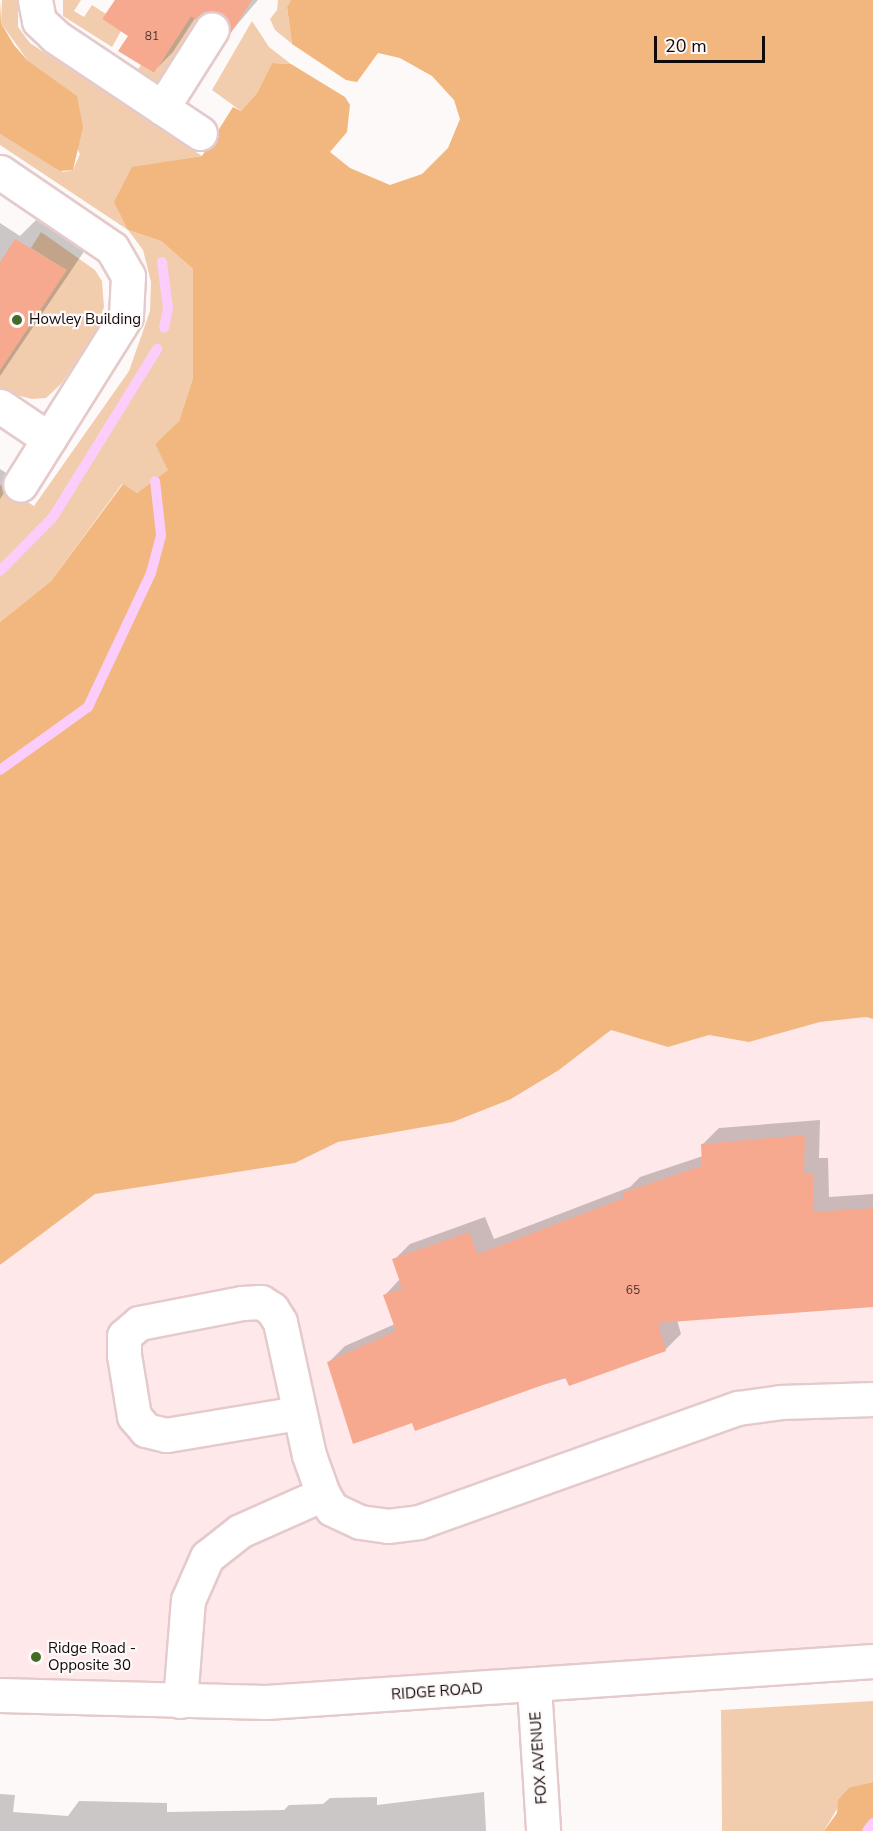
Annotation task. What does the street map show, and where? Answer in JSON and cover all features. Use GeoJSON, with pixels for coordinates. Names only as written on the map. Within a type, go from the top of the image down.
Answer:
{"type":"FeatureCollection","features":[{"type":"Feature","properties":{"kind":"street"},"geometry":{"type":"LineString","coordinates":[[35,0],[39,21],[56,37],[200,133]]}},
{"type":"Feature","properties":{"kind":"street"},"geometry":{"type":"LineString","coordinates":[[162,108],[212,29]]}},
{"type":"Feature","properties":{"kind":"street"},"geometry":{"type":"LineString","coordinates":[[0,172],[112,248],[128,276],[126,316],[20,485]]}},
{"type":"Feature","properties":{"kind":"street"},"geometry":{"type":"LineString","coordinates":[[0,406],[49,439]]}},
{"type":"Feature","properties":{"kind":"street"},"geometry":{"type":"LineString","coordinates":[[298,1413],[166,1435],[146,1430],[134,1416],[124,1336],[139,1323],[261,1302],[280,1322],[298,1413],[323,1494],[332,1509],[360,1522],[388,1526],[418,1522],[738,1408],[781,1402],[873,1399]]}},
{"type":"Feature","properties":{"kind":"street"},"geometry":{"type":"LineString","coordinates":[[180,1701],[188,1600],[207,1557],[240,1531],[323,1494]]}},
{"type":"Feature","properties":{"kind":"street","name":"RIDGE ROAD"},"geometry":{"type":"LineString","coordinates":[[0,1695],[266,1702],[534,1686],[873,1661]]}},
{"type":"Feature","properties":{"kind":"street","name":"FOX AVENUE"},"geometry":{"type":"LineString","coordinates":[[534,1686],[543,1831]]}},
{"type":"Feature","properties":{"kind":"shaded area"},"geometry":{"type":"Polygon","coordinates":[[[0,0],[1,23],[14,45],[28,61],[77,96],[83,127],[73,170],[60,171],[0,134],[0,0]]]}},
{"type":"Feature","properties":{"kind":"shaded area"},"geometry":{"type":"Polygon","coordinates":[[[2,0],[18,0],[18,27],[30,43],[202,156],[172,161],[128,230],[0,145],[0,134],[63,172],[73,170],[80,154],[28,61],[1,23],[2,0]]]}},
{"type":"Feature","properties":{"kind":"shaded area"},"geometry":{"type":"Polygon","coordinates":[[[63,0],[81,0],[74,11],[84,17],[92,5],[106,14],[102,19],[121,31],[112,47],[63,16],[63,0]]]}},
{"type":"Feature","properties":{"kind":"shaded area"},"geometry":{"type":"Polygon","coordinates":[[[278,0],[291,0],[287,7],[292,44],[275,30],[270,19],[277,10],[278,0]]]}},
{"type":"Feature","properties":{"kind":"shaded area"},"geometry":{"type":"Polygon","coordinates":[[[291,0],[873,0],[873,1019],[866,1017],[820,1022],[749,1042],[709,1035],[668,1047],[611,1030],[559,1070],[511,1099],[453,1122],[338,1142],[295,1163],[95,1194],[0,1265],[0,622],[51,581],[123,484],[137,493],[168,470],[155,444],[179,421],[193,378],[193,269],[161,241],[128,230],[114,202],[132,167],[202,156],[233,107],[241,111],[257,93],[272,63],[291,64],[345,97],[350,105],[347,132],[330,152],[350,168],[390,185],[422,174],[448,148],[460,119],[454,100],[432,76],[400,58],[378,53],[357,82],[346,80],[292,44],[287,7],[291,0]]]}},
{"type":"Feature","properties":{"kind":"shaded area"},"geometry":{"type":"Polygon","coordinates":[[[191,16],[199,21],[162,80],[154,85],[135,74],[141,65],[154,73],[191,16]]]}},
{"type":"Feature","properties":{"kind":"shaded area"},"geometry":{"type":"Polygon","coordinates":[[[252,21],[269,47],[291,64],[272,63],[257,93],[241,111],[212,90],[252,21]]]}},
{"type":"Feature","properties":{"kind":"shaded area"},"geometry":{"type":"Polygon","coordinates":[[[128,230],[161,241],[193,269],[193,378],[179,421],[155,444],[169,470],[137,493],[122,484],[51,581],[0,622],[0,485],[34,506],[129,371],[150,311],[151,282],[143,250],[128,230]]]}},
{"type":"Feature","properties":{"kind":"shaded area"},"geometry":{"type":"Polygon","coordinates":[[[41,232],[95,270],[102,281],[104,307],[95,333],[61,384],[46,398],[32,399],[0,391],[0,370],[66,270],[31,248],[41,232]]]}},
{"type":"Feature","properties":{"kind":"shaded area"},"geometry":{"type":"Polygon","coordinates":[[[866,1017],[873,1019],[873,1661],[721,1672],[0,1695],[0,1266],[16,1252],[95,1193],[295,1163],[338,1142],[453,1122],[511,1099],[559,1070],[611,1030],[668,1047],[709,1035],[749,1042],[820,1022],[866,1017]]]}},
{"type":"Feature","properties":{"kind":"shaded area"},"geometry":{"type":"Polygon","coordinates":[[[873,1701],[873,1782],[850,1787],[824,1831],[722,1831],[721,1710],[873,1701]]]}},
{"type":"Feature","properties":{"kind":"shaded area"},"geometry":{"type":"Polygon","coordinates":[[[873,1782],[873,1831],[824,1831],[837,1813],[838,1800],[850,1787],[873,1782]]]}},
{"type":"Feature","properties":{"kind":"building"},"geometry":{"type":"Polygon","coordinates":[[[115,0],[252,0],[229,36],[229,21],[221,13],[204,12],[196,20],[191,16],[154,73],[118,51],[128,36],[102,19],[115,0]]]}},
{"type":"Feature","properties":{"kind":"building","name":"Howley Building"},"geometry":{"type":"Polygon","coordinates":[[[15,239],[67,270],[0,370],[0,262],[15,239]]]}},
{"type":"Feature","properties":{"kind":"building"},"geometry":{"type":"Polygon","coordinates":[[[805,1135],[804,1173],[813,1174],[814,1212],[873,1208],[873,1307],[658,1323],[666,1351],[569,1386],[565,1377],[415,1431],[412,1423],[353,1444],[327,1362],[396,1331],[383,1295],[402,1288],[392,1259],[469,1232],[478,1254],[624,1198],[622,1193],[702,1166],[701,1144],[805,1135]]]}},
{"type":"Feature","properties":{"kind":"waterway"},"geometry":{"type":"LineString","coordinates":[[162,262],[168,308],[164,328]]}},
{"type":"Feature","properties":{"kind":"waterway"},"geometry":{"type":"LineString","coordinates":[[0,571],[53,517],[157,349]]}},
{"type":"Feature","properties":{"kind":"waterway"},"geometry":{"type":"LineString","coordinates":[[0,770],[88,707],[151,573],[161,535],[155,481]]}},
{"type":"Feature","properties":{"kind":"waterway"},"geometry":{"type":"LineString","coordinates":[[867,1831],[873,1823]]}},
{"type":"Feature","properties":{"kind":"place","name":"Howley Building"},"geometry":{"type":"Point","coordinates":[17,320]}},
{"type":"Feature","properties":{"kind":"place","name":"Ridge Road - Opposite 30"},"geometry":{"type":"Point","coordinates":[36,1657]}}]}
